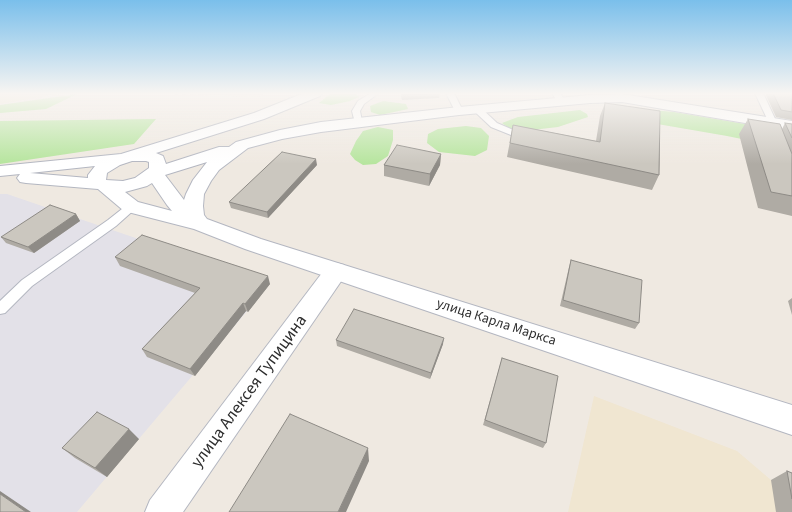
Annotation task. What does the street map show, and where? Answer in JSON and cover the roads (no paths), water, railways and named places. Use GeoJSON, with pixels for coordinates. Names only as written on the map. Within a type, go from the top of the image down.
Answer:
{"type":"FeatureCollection","features":[{"type":"Feature","properties":{"kind":"street"},"geometry":{"type":"LineString","coordinates":[[200,224],[131,207],[97,180],[97,175],[106,165],[128,156],[256,117]]}},
{"type":"Feature","properties":{"kind":"street"},"geometry":{"type":"LineString","coordinates":[[200,224],[194,214],[193,206],[195,194],[202,180],[214,166],[242,145],[286,117]]}},
{"type":"Feature","properties":{"kind":"street"},"geometry":{"type":"LineString","coordinates":[[0,179],[32,178],[118,187],[132,185],[141,182],[154,174],[242,145],[280,135],[358,122],[404,117]]}},
{"type":"Feature","properties":{"kind":"street"},"geometry":{"type":"LineString","coordinates":[[745,117],[792,126]]}},
{"type":"Feature","properties":{"kind":"street"},"geometry":{"type":"LineString","coordinates":[[0,171],[128,156],[148,156],[157,160],[158,169],[154,174]]}},
{"type":"Feature","properties":{"kind":"street"},"geometry":{"type":"LineString","coordinates":[[154,174],[174,201],[187,215],[200,224]]}},
{"type":"Feature","properties":{"kind":"street","name":"улица Карла Маркса"},"geometry":{"type":"LineString","coordinates":[[200,224],[253,244],[792,420]]}},
{"type":"Feature","properties":{"kind":"street","name":"улица Алексея Тупицина"},"geometry":{"type":"LineString","coordinates":[[162,512],[336,271]]}},
{"type":"Feature","properties":{"kind":"lane"},"geometry":{"type":"LineString","coordinates":[[357,117],[358,122]]}},
{"type":"Feature","properties":{"kind":"lane"},"geometry":{"type":"LineString","coordinates":[[485,117],[494,125],[516,134],[538,138]]}},
{"type":"Feature","properties":{"kind":"lane"},"geometry":{"type":"LineString","coordinates":[[770,117],[773,122]]}},
{"type":"Feature","properties":{"kind":"lane"},"geometry":{"type":"LineString","coordinates":[[0,309],[27,283],[112,223],[131,207]]}}]}
